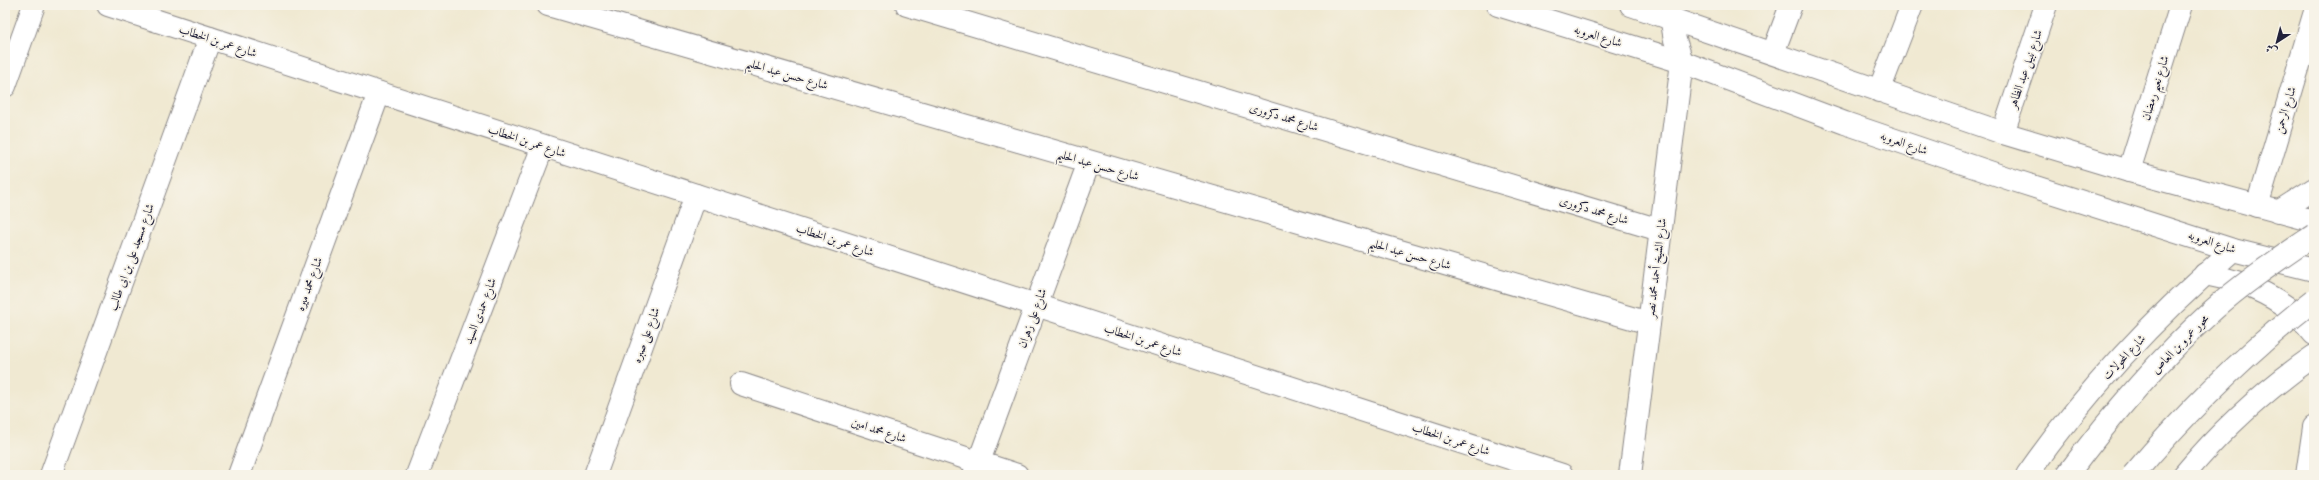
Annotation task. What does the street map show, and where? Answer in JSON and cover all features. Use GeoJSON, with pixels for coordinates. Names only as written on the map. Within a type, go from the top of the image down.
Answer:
{"type":"FeatureCollection","features":[{"type":"Feature","properties":{"kind":"street"},"geometry":{"type":"LineString","coordinates":[[5,86],[34,5]]}},
{"type":"Feature","properties":{"kind":"street","name":"شارع عمر بن الخطاب"},"geometry":{"type":"LineString","coordinates":[[108,5],[1562,475]]}},
{"type":"Feature","properties":{"kind":"street","name":"شارع حسن عبد الحليم"},"geometry":{"type":"LineString","coordinates":[[548,5],[1649,324]]}},
{"type":"Feature","properties":{"kind":"street","name":"شارع محمد دكرورى"},"geometry":{"type":"LineString","coordinates":[[907,5],[1660,230]]}},
{"type":"Feature","properties":{"kind":"street","name":"شارع العروبه"},"geometry":{"type":"LineString","coordinates":[[1498,5],[1682,62],[1845,124],[2010,179],[2233,250],[2314,270]]}},
{"type":"Feature","properties":{"kind":"street"},"geometry":{"type":"LineString","coordinates":[[1631,5],[1670,11],[1773,53],[2003,133],[2129,171],[2314,221]]}},
{"type":"Feature","properties":{"kind":"street"},"geometry":{"type":"LineString","coordinates":[[1773,53],[1791,5]]}},
{"type":"Feature","properties":{"kind":"street"},"geometry":{"type":"LineString","coordinates":[[1879,91],[1912,5]]}},
{"type":"Feature","properties":{"kind":"street","name":"شارع نبيل عبد الظاهر"},"geometry":{"type":"LineString","coordinates":[[2003,133],[2046,5]]}},
{"type":"Feature","properties":{"kind":"street","name":"شارع نعيم رمضان"},"geometry":{"type":"LineString","coordinates":[[2129,171],[2181,5]]}},
{"type":"Feature","properties":{"kind":"street"},"geometry":{"type":"LineString","coordinates":[[1670,11],[1682,62]]}},
{"type":"Feature","properties":{"kind":"street","name":"شارع الرحمن"},"geometry":{"type":"LineString","coordinates":[[2257,206],[2314,15]]}},
{"type":"Feature","properties":{"kind":"street","name":"شارع مسجد على بن ابى طالب"},"geometry":{"type":"LineString","coordinates":[[51,475],[210,38]]}},
{"type":"Feature","properties":{"kind":"street","name":"شارع الشيخ أحمد محمد نصر"},"geometry":{"type":"LineString","coordinates":[[1630,475],[1682,62]]}},
{"type":"Feature","properties":{"kind":"street","name":"شارع محمد ميره"},"geometry":{"type":"LineString","coordinates":[[238,475],[380,93]]}},
{"type":"Feature","properties":{"kind":"street","name":"شارع حمدى السيد"},"geometry":{"type":"LineString","coordinates":[[417,475],[543,146]]}},
{"type":"Feature","properties":{"kind":"street","name":"شارع على زهران"},"geometry":{"type":"LineString","coordinates":[[976,469],[1089,162]]}},
{"type":"Feature","properties":{"kind":"street"},"geometry":{"type":"LineString","coordinates":[[2278,212],[2314,189]]}},
{"type":"Feature","properties":{"kind":"street","name":"شارع على صبره"},"geometry":{"type":"LineString","coordinates":[[595,475],[696,196]]}},
{"type":"Feature","properties":{"kind":"street","name":"محور عمرو بن العاص"},"geometry":{"type":"LineString","coordinates":[[2067,475],[2122,405],[2167,356],[2212,311],[2261,270],[2314,235]]}},
{"type":"Feature","properties":{"kind":"street","name":"شارع المحولات"},"geometry":{"type":"LineString","coordinates":[[2027,475],[2073,415],[2124,355],[2204,274],[2233,250]]}},
{"type":"Feature","properties":{"kind":"street"},"geometry":{"type":"LineString","coordinates":[[2204,274],[2231,279],[2257,289],[2281,303],[2314,334]]}},
{"type":"Feature","properties":{"kind":"street"},"geometry":{"type":"LineString","coordinates":[[2133,475],[2208,392],[2252,350],[2314,300]]}},
{"type":"Feature","properties":{"kind":"street"},"geometry":{"type":"LineString","coordinates":[[2184,475],[2242,413],[2284,377],[2314,356]]}},
{"type":"Feature","properties":{"kind":"street","name":"شارع محمد امين"},"geometry":{"type":"LineString","coordinates":[[741,384],[976,469],[1017,475]]}},
{"type":"Feature","properties":{"kind":"street"},"geometry":{"type":"LineString","coordinates":[[2307,475],[2314,427]]}}]}
